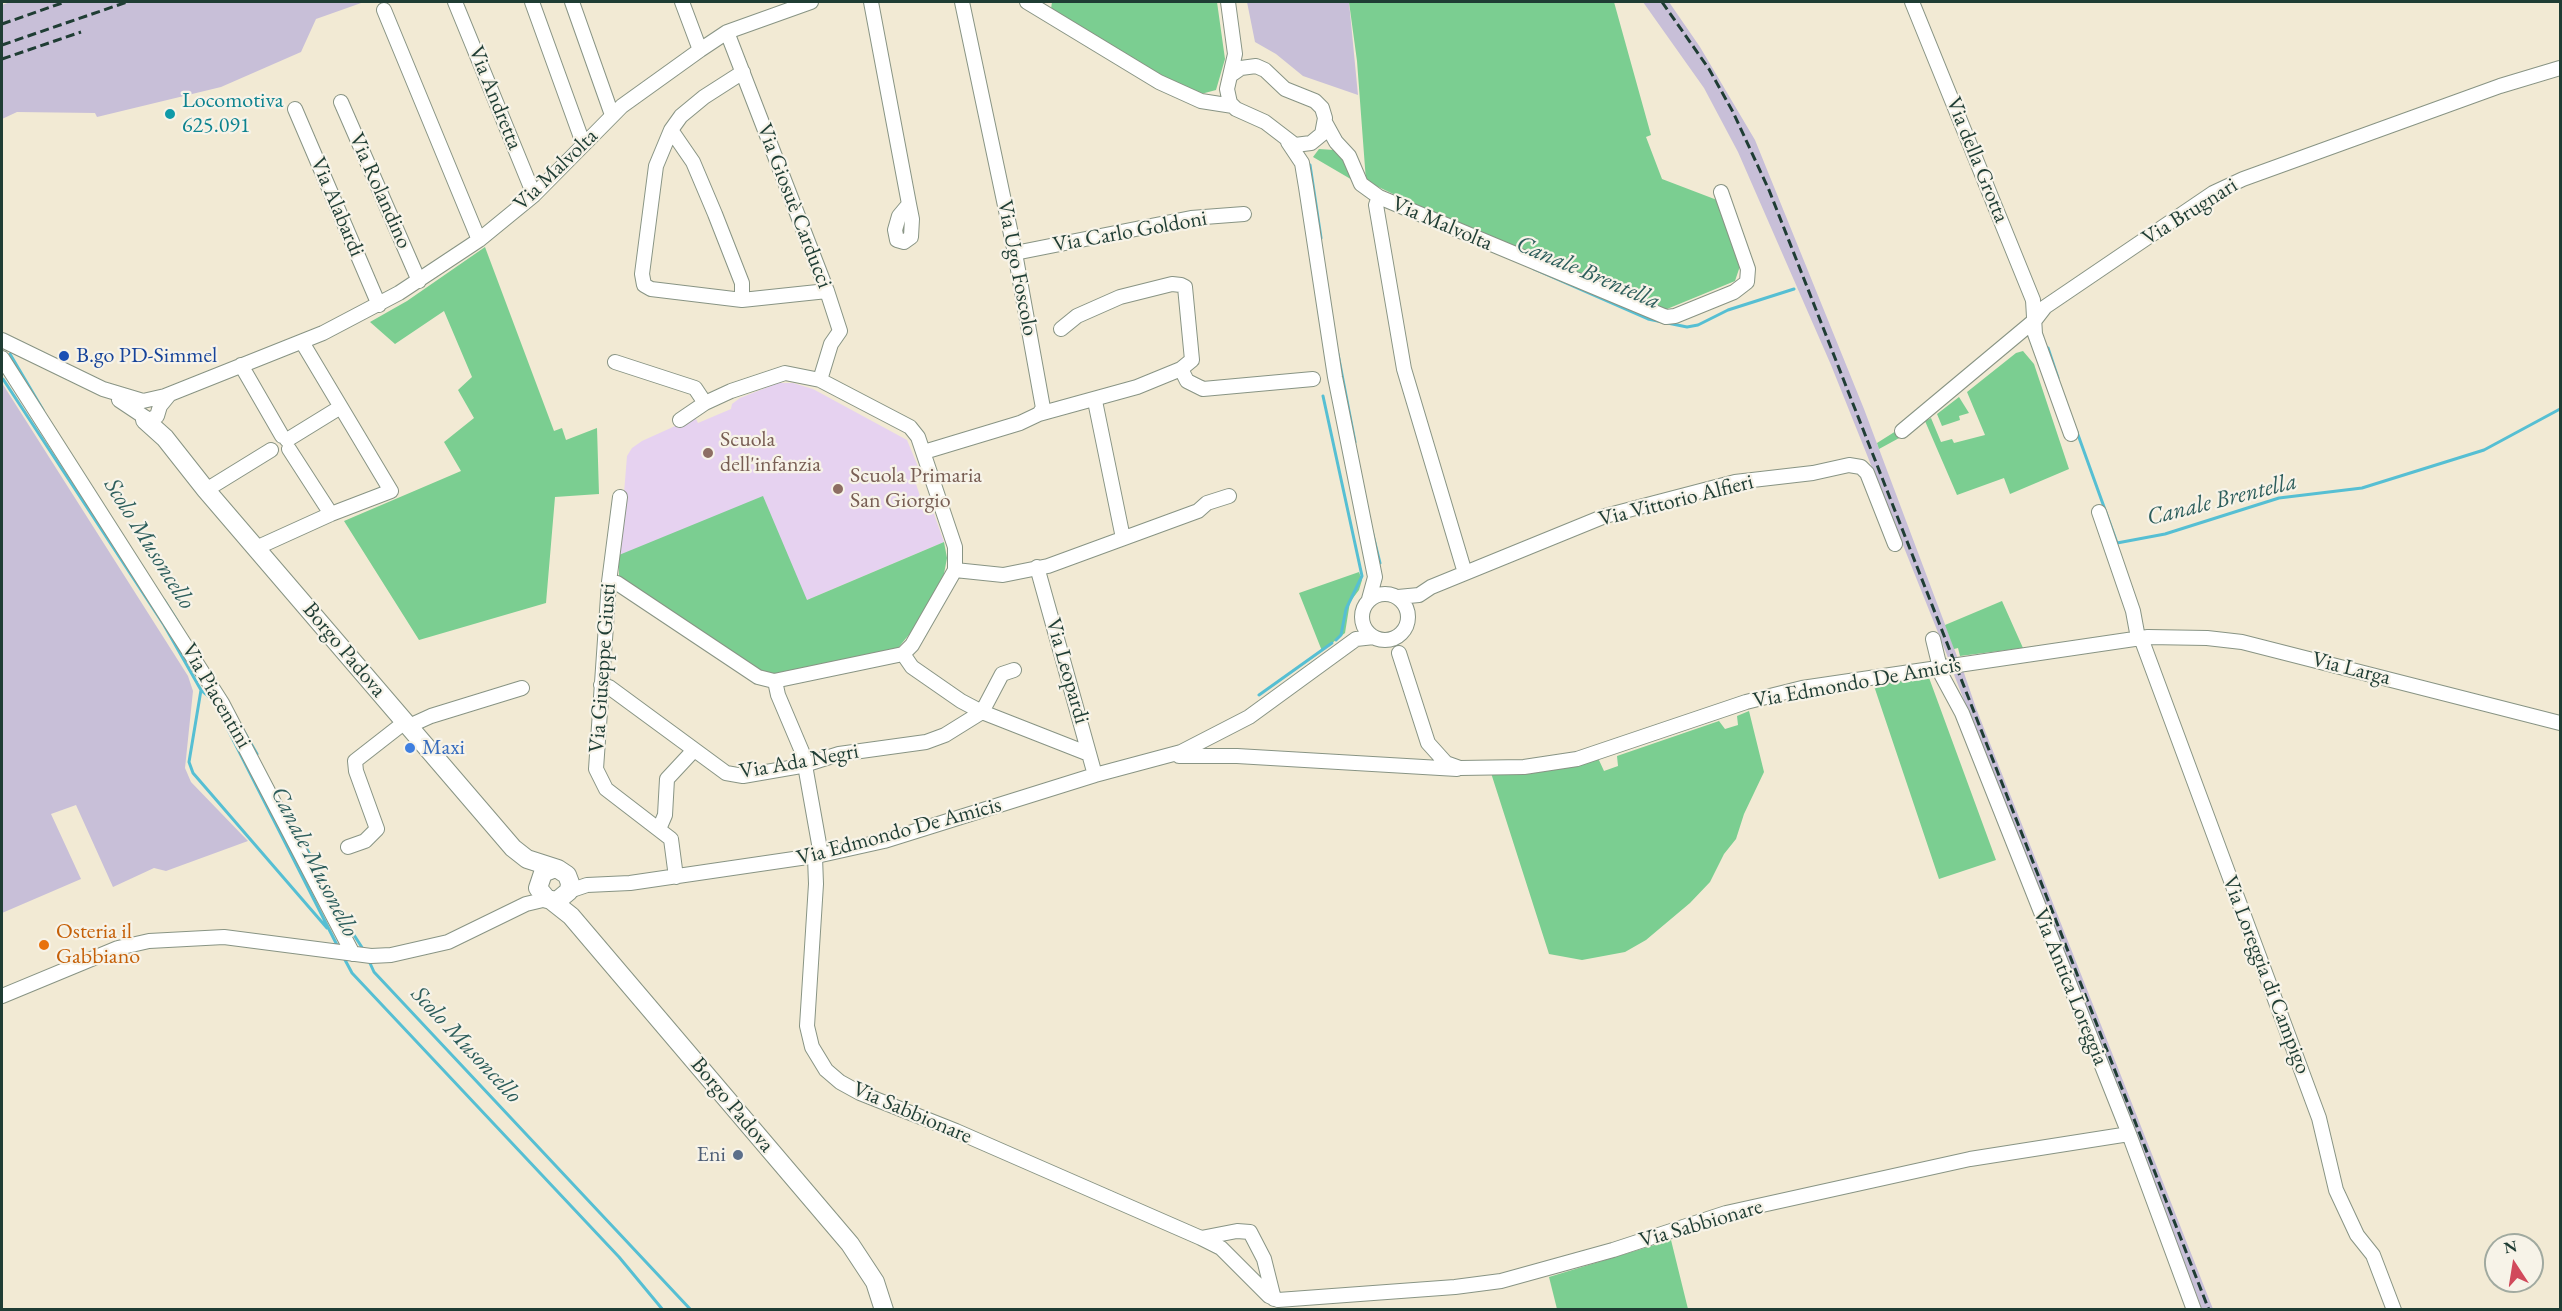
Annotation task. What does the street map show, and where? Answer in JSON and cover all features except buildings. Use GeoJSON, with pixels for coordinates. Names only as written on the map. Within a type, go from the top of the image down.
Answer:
{"type":"FeatureCollection","features":[{"type":"Feature","properties":{"kind":"main road","name":"Borgo Padova"},"geometry":{"type":"LineString","coordinates":[[149,410],[165,438],[206,490],[513,848],[527,859],[571,916],[854,1249],[872,1277],[883,1307]]}},
{"type":"Feature","properties":{"kind":"main road","name":"Borgo Padova"},"geometry":{"type":"LineString","coordinates":[[527,859],[558,870]]}},
{"type":"Feature","properties":{"kind":"main road"},"geometry":{"type":"LineString","coordinates":[[558,870],[569,879],[552,892],[543,873],[558,870]]}},
{"type":"Feature","properties":{"kind":"street","name":"Via Andretta"},"geometry":{"type":"LineString","coordinates":[[455,2],[534,195]]}},
{"type":"Feature","properties":{"kind":"street"},"geometry":{"type":"LineString","coordinates":[[532,2],[583,143]]}},
{"type":"Feature","properties":{"kind":"street"},"geometry":{"type":"LineString","coordinates":[[573,2],[612,116]]}},
{"type":"Feature","properties":{"kind":"street"},"geometry":{"type":"LineString","coordinates":[[682,2],[700,50]]}},
{"type":"Feature","properties":{"kind":"street","name":"Via Malvolta"},"geometry":{"type":"LineString","coordinates":[[149,410],[171,394],[302,342],[380,305],[419,281],[479,240],[534,195],[612,116],[700,50],[726,32],[811,2]]}},
{"type":"Feature","properties":{"kind":"street"},"geometry":{"type":"LineString","coordinates":[[871,2],[909,204]]}},
{"type":"Feature","properties":{"kind":"street","name":"Via Ugo Foscolo"},"geometry":{"type":"LineString","coordinates":[[963,2],[1043,401],[1040,414]]}},
{"type":"Feature","properties":{"kind":"street"},"geometry":{"type":"LineString","coordinates":[[1027,2],[1159,82],[1206,102],[1233,106],[1265,122],[1288,142],[1302,163],[1335,377],[1375,577],[1356,639]]}},
{"type":"Feature","properties":{"kind":"street"},"geometry":{"type":"LineString","coordinates":[[1228,2],[1235,41],[1235,60],[1227,94],[1233,106]]}},
{"type":"Feature","properties":{"kind":"street","name":"Via della Grotta"},"geometry":{"type":"LineString","coordinates":[[1912,2],[2033,300],[2036,320]]}},
{"type":"Feature","properties":{"kind":"street"},"geometry":{"type":"LineString","coordinates":[[384,10],[479,240]]}},
{"type":"Feature","properties":{"kind":"street","name":"Via Giosuè Carducci"},"geometry":{"type":"LineString","coordinates":[[726,32],[827,291],[840,331],[831,344],[820,380]]}},
{"type":"Feature","properties":{"kind":"street"},"geometry":{"type":"LineString","coordinates":[[1235,41],[1240,52],[1253,66]]}},
{"type":"Feature","properties":{"kind":"street","name":"Via Malvolta"},"geometry":{"type":"LineString","coordinates":[[1253,66],[1265,70],[1285,89],[1315,101],[1322,108],[1325,122],[1336,142],[1349,156],[1361,184],[1379,198],[1661,315],[1670,317],[1734,292],[1747,282],[1748,269],[1721,192]]}},
{"type":"Feature","properties":{"kind":"street"},"geometry":{"type":"LineString","coordinates":[[1206,102],[1215,98],[1241,68],[1253,66]]}},
{"type":"Feature","properties":{"kind":"street","name":"Via Brugnari"},"geometry":{"type":"LineString","coordinates":[[1902,431],[2036,320],[2045,307],[2221,188],[2500,86],[2560,68]]}},
{"type":"Feature","properties":{"kind":"street"},"geometry":{"type":"LineString","coordinates":[[743,72],[704,97],[681,116],[671,130],[656,166],[642,274],[644,285],[651,289],[742,300],[827,291]]}},
{"type":"Feature","properties":{"kind":"street","name":"Via Rolandino"},"geometry":{"type":"LineString","coordinates":[[341,102],[419,281]]}},
{"type":"Feature","properties":{"kind":"street","name":"Via Alabardi"},"geometry":{"type":"LineString","coordinates":[[295,109],[380,305]]}},
{"type":"Feature","properties":{"kind":"street"},"geometry":{"type":"LineString","coordinates":[[1302,163],[1312,143],[1322,134],[1325,122]]}},
{"type":"Feature","properties":{"kind":"street"},"geometry":{"type":"LineString","coordinates":[[671,130],[686,150],[702,183],[742,282],[742,300]]}},
{"type":"Feature","properties":{"kind":"street"},"geometry":{"type":"LineString","coordinates":[[1288,142],[1299,146],[1336,142]]}},
{"type":"Feature","properties":{"kind":"street"},"geometry":{"type":"LineString","coordinates":[[1379,198],[1376,205],[1404,369],[1465,573]]}},
{"type":"Feature","properties":{"kind":"street","name":"Via Carlo Goldoni"},"geometry":{"type":"LineString","coordinates":[[1015,253],[1191,218],[1244,214]]}},
{"type":"Feature","properties":{"kind":"street"},"geometry":{"type":"LineString","coordinates":[[924,452],[1020,423],[1040,414],[1095,401],[1137,387],[1181,369],[1192,360],[1185,287],[1180,285],[1172,284],[1120,297],[1077,316],[1061,329]]}},
{"type":"Feature","properties":{"kind":"street"},"geometry":{"type":"LineString","coordinates":[[2036,320],[2035,334],[2071,434]]}},
{"type":"Feature","properties":{"kind":"street","name":"Borgo Padova"},"geometry":{"type":"LineString","coordinates":[[2,340],[149,410]]}},
{"type":"Feature","properties":{"kind":"street"},"geometry":{"type":"LineString","coordinates":[[256,548],[331,514],[391,491],[339,408],[302,342]]}},
{"type":"Feature","properties":{"kind":"street","name":"Via Piacentini"},"geometry":{"type":"LineString","coordinates":[[2,358],[222,703],[358,955]]}},
{"type":"Feature","properties":{"kind":"street"},"geometry":{"type":"LineString","coordinates":[[615,362],[695,388],[705,403]]}},
{"type":"Feature","properties":{"kind":"street"},"geometry":{"type":"LineString","coordinates":[[241,365],[331,514]]}},
{"type":"Feature","properties":{"kind":"street"},"geometry":{"type":"LineString","coordinates":[[1181,369],[1187,381],[1203,389],[1313,379]]}},
{"type":"Feature","properties":{"kind":"street"},"geometry":{"type":"LineString","coordinates":[[609,582],[617,583],[758,677],[775,681],[903,654],[912,645],[955,570],[957,553],[924,452],[913,429],[820,380],[795,374],[776,374],[705,403],[680,420]]}},
{"type":"Feature","properties":{"kind":"street"},"geometry":{"type":"LineString","coordinates":[[1095,401],[1122,535]]}},
{"type":"Feature","properties":{"kind":"street"},"geometry":{"type":"LineString","coordinates":[[206,490],[271,450],[273,438],[286,441],[339,408]]}},
{"type":"Feature","properties":{"kind":"street","name":"Via Vittorio Alfieri"},"geometry":{"type":"LineString","coordinates":[[1395,595],[1419,594],[1605,516],[1735,482],[1813,473],[1849,465],[1861,467],[1867,473],[1895,544]]}},
{"type":"Feature","properties":{"kind":"street"},"geometry":{"type":"LineString","coordinates":[[955,570],[1003,575],[1048,566],[1122,535],[1198,511],[1207,503],[1228,496]]}},
{"type":"Feature","properties":{"kind":"street","name":"Via Giuseppe Giusti"},"geometry":{"type":"LineString","coordinates":[[620,497],[609,582],[596,769],[606,789],[671,839],[676,877]]}},
{"type":"Feature","properties":{"kind":"street","name":"Via Loreggia di Campigo"},"geometry":{"type":"LineString","coordinates":[[2099,512],[2140,638],[2319,1118],[2336,1190],[2357,1234],[2373,1255],[2394,1310]]}},
{"type":"Feature","properties":{"kind":"street","name":"Via Leopardi"},"geometry":{"type":"LineString","coordinates":[[1036,567],[1095,775]]}},
{"type":"Feature","properties":{"kind":"street"},"geometry":{"type":"LineString","coordinates":[[1375,577],[1405,603],[1409,612],[1409,620],[1402,634],[1399,653],[1427,742],[1449,765],[1472,769]]}},
{"type":"Feature","properties":{"kind":"street"},"geometry":{"type":"LineString","coordinates":[[1370,599],[1376,594],[1395,595]]}},
{"type":"Feature","properties":{"kind":"street"},"geometry":{"type":"LineString","coordinates":[[1409,612],[1419,594]]}},
{"type":"Feature","properties":{"kind":"street"},"geometry":{"type":"LineString","coordinates":[[1362,618],[1368,632],[1399,653]]}},
{"type":"Feature","properties":{"kind":"street"},"geometry":{"type":"LineString","coordinates":[[1237,756],[1219,749],[1218,740],[1222,732],[1249,717],[1356,639],[1389,640],[1402,634]]}},
{"type":"Feature","properties":{"kind":"street","name":"Via Larga"},"geometry":{"type":"LineString","coordinates":[[2140,638],[2195,637],[2242,642],[2560,723]]}},
{"type":"Feature","properties":{"kind":"street","name":"Via Edmondo De Amicis"},"geometry":{"type":"LineString","coordinates":[[1162,757],[1237,756],[1472,769],[1535,766],[1577,759],[1765,697],[1833,682],[2140,638]]}},
{"type":"Feature","properties":{"kind":"street"},"geometry":{"type":"LineString","coordinates":[[1933,639],[1940,667]]}},
{"type":"Feature","properties":{"kind":"street"},"geometry":{"type":"LineString","coordinates":[[903,654],[912,667],[926,679],[982,712],[1089,754]]}},
{"type":"Feature","properties":{"kind":"street","name":"Via Antica Loreggia"},"geometry":{"type":"LineString","coordinates":[[1940,667],[1962,713],[2129,1134],[2194,1310]]}},
{"type":"Feature","properties":{"kind":"street"},"geometry":{"type":"LineString","coordinates":[[982,712],[1002,674],[1014,670]]}},
{"type":"Feature","properties":{"kind":"street","name":"Via Sabbionare"},"geometry":{"type":"LineString","coordinates":[[775,681],[806,765],[818,856],[807,1026],[812,1047],[826,1070],[840,1082],[860,1093],[956,1131],[1221,1248],[1274,1299],[1455,1287],[1501,1281],[1613,1250],[1738,1211],[1970,1159],[2129,1134]]}},
{"type":"Feature","properties":{"kind":"street","name":"Via Ada Negri"},"geometry":{"type":"LineString","coordinates":[[601,685],[609,687],[694,750],[734,776],[806,765],[839,754],[926,742],[945,735],[982,712]]}},
{"type":"Feature","properties":{"kind":"street"},"geometry":{"type":"LineString","coordinates":[[348,847],[365,841],[377,829],[356,771],[355,761],[407,724],[522,688]]}},
{"type":"Feature","properties":{"kind":"street"},"geometry":{"type":"LineString","coordinates":[[1417,708],[1439,750],[1459,765],[1472,769]]}},
{"type":"Feature","properties":{"kind":"street","name":"Via Edmondo De Amicis"},"geometry":{"type":"LineString","coordinates":[[2,996],[118,948],[149,941],[224,937],[358,955],[398,954],[448,942],[552,892],[594,884],[676,877],[818,856],[884,841],[1095,775],[1186,750],[1222,732]]}},
{"type":"Feature","properties":{"kind":"street"},"geometry":{"type":"LineString","coordinates":[[1408,766],[1422,760],[1427,742]]}},
{"type":"Feature","properties":{"kind":"street"},"geometry":{"type":"LineString","coordinates":[[659,829],[665,815],[667,779],[694,750]]}},
{"type":"Feature","properties":{"kind":"street","name":"Via Edmondo De Amicis"},"geometry":{"type":"LineString","coordinates":[[558,870],[594,884]]}},
{"type":"Feature","properties":{"kind":"street"},"geometry":{"type":"LineString","coordinates":[[1201,1238],[1237,1231],[1250,1232],[1264,1259],[1274,1299]]}},
{"type":"Feature","properties":{"kind":"shaded area"},"geometry":{"type":"Polygon","coordinates":[[[10,2],[364,2],[316,19],[301,52],[221,87],[97,117],[95,113],[17,112],[2,119],[2,5],[10,2]]]}},
{"type":"Feature","properties":{"kind":"shaded area"},"geometry":{"type":"Polygon","coordinates":[[[1247,2],[1349,2],[1358,95],[1303,76],[1276,54],[1255,42],[1247,2]]]}},
{"type":"Feature","properties":{"kind":"shaded area"},"geometry":{"type":"Polygon","coordinates":[[[1643,2],[1669,2],[1700,47],[1755,140],[1864,409],[1958,659],[1949,660],[1831,365],[1738,152],[1704,88],[1643,2]]]}},
{"type":"Feature","properties":{"kind":"shaded area"},"geometry":{"type":"Polygon","coordinates":[[[2,383],[188,676],[193,691],[185,768],[191,782],[248,841],[166,871],[154,868],[113,887],[76,805],[51,814],[81,879],[2,913],[2,383]]]}},
{"type":"Feature","properties":{"kind":"shaded area"},"geometry":{"type":"Polygon","coordinates":[[[778,383],[793,383],[813,389],[907,440],[919,469],[912,472],[921,499],[928,497],[944,542],[807,600],[619,555],[627,456],[632,448],[642,441],[695,417],[698,423],[731,409],[732,404],[740,398],[778,383]]]}},
{"type":"Feature","properties":{"kind":"shaded area"},"geometry":{"type":"Polygon","coordinates":[[[1963,670],[2213,1309],[2202,1309],[1953,672],[1963,670]]]}},
{"type":"Feature","properties":{"kind":"green space"},"geometry":{"type":"Polygon","coordinates":[[[1052,2],[1217,2],[1225,59],[1216,90],[1201,94],[1188,94],[1051,9],[1052,2]]]}},
{"type":"Feature","properties":{"kind":"green space"},"geometry":{"type":"Polygon","coordinates":[[[1349,2],[1614,2],[1651,135],[1646,137],[1662,179],[1717,200],[1740,266],[1735,281],[1667,309],[1660,308],[1439,216],[1366,181],[1357,61],[1349,2]]]}},
{"type":"Feature","properties":{"kind":"green space"},"geometry":{"type":"Polygon","coordinates":[[[1336,146],[1354,181],[1313,157],[1319,149],[1334,150],[1336,146]]]}},
{"type":"Feature","properties":{"kind":"green space"},"geometry":{"type":"Polygon","coordinates":[[[485,247],[554,431],[562,428],[566,440],[597,428],[599,494],[555,497],[546,603],[419,640],[344,521],[461,471],[444,442],[474,418],[458,390],[472,377],[444,311],[395,344],[370,322],[407,301],[485,247]]]}},
{"type":"Feature","properties":{"kind":"green space"},"geometry":{"type":"Polygon","coordinates":[[[2023,351],[2034,364],[2069,469],[2010,494],[2004,478],[1957,495],[1925,421],[1931,418],[1941,442],[1952,439],[1954,443],[1985,435],[1967,392],[2016,353],[2023,351]]]}},
{"type":"Feature","properties":{"kind":"green space"},"geometry":{"type":"Polygon","coordinates":[[[1959,397],[1969,413],[1959,416],[1960,420],[1942,426],[1937,414],[1959,397]]]}},
{"type":"Feature","properties":{"kind":"green space"},"geometry":{"type":"Polygon","coordinates":[[[1896,431],[1901,437],[1879,449],[1877,443],[1896,431]]]}},
{"type":"Feature","properties":{"kind":"green space"},"geometry":{"type":"Polygon","coordinates":[[[763,496],[807,600],[944,542],[947,558],[943,579],[917,625],[898,648],[778,674],[762,672],[619,576],[619,555],[763,496]]]}},
{"type":"Feature","properties":{"kind":"green space"},"geometry":{"type":"Polygon","coordinates":[[[1359,572],[1362,580],[1359,590],[1350,602],[1345,633],[1322,651],[1299,593],[1359,572]]]}},
{"type":"Feature","properties":{"kind":"green space"},"geometry":{"type":"Polygon","coordinates":[[[2002,601],[2023,648],[1960,656],[1958,648],[1954,649],[1945,625],[2002,601]]]}},
{"type":"Feature","properties":{"kind":"green space"},"geometry":{"type":"Polygon","coordinates":[[[1928,675],[1996,860],[1939,879],[1873,683],[1928,675]]]}},
{"type":"Feature","properties":{"kind":"green space"},"geometry":{"type":"Polygon","coordinates":[[[1749,711],[1764,772],[1744,814],[1736,839],[1724,854],[1710,882],[1690,903],[1646,940],[1625,952],[1582,960],[1549,954],[1491,773],[1598,758],[1604,771],[1618,766],[1617,756],[1719,721],[1725,729],[1738,725],[1737,716],[1749,711]]]}},
{"type":"Feature","properties":{"kind":"green space"},"geometry":{"type":"Polygon","coordinates":[[[1671,1240],[1688,1309],[1557,1309],[1549,1277],[1671,1240]]]}},
{"type":"Feature","properties":{"kind":"waterway"},"geometry":{"type":"LineString","coordinates":[[1310,165],[1321,238]]}},
{"type":"Feature","properties":{"kind":"waterway","name":"Canale Brentella"},"geometry":{"type":"LineString","coordinates":[[1534,269],[1648,319],[1687,327],[1698,325],[1728,310],[1794,289]]}},
{"type":"Feature","properties":{"kind":"waterway","name":"Canale Brentella"},"geometry":{"type":"LineString","coordinates":[[2048,348],[2058,378]]}},
{"type":"Feature","properties":{"kind":"waterway","name":"Scolo Musoncello"},"geometry":{"type":"LineString","coordinates":[[10,354],[43,410]]}},
{"type":"Feature","properties":{"kind":"waterway"},"geometry":{"type":"LineString","coordinates":[[1338,354],[1355,442]]}},
{"type":"Feature","properties":{"kind":"waterway","name":"Canale Musonello"},"geometry":{"type":"LineString","coordinates":[[3,379],[164,625],[201,690],[213,700],[338,947]]}},
{"type":"Feature","properties":{"kind":"waterway"},"geometry":{"type":"LineString","coordinates":[[1323,396],[1362,576],[1346,609],[1341,635],[1336,640]]}},
{"type":"Feature","properties":{"kind":"waterway","name":"Canale Brentella"},"geometry":{"type":"LineString","coordinates":[[2077,432],[2117,543],[2165,534],[2279,498],[2362,488],[2484,450],[2560,409]]}},
{"type":"Feature","properties":{"kind":"waterway"},"geometry":{"type":"LineString","coordinates":[[1372,531],[1380,563]]}},
{"type":"Feature","properties":{"kind":"waterway","name":"Scolo Musoncello"},"geometry":{"type":"LineString","coordinates":[[164,600],[178,622]]}},
{"type":"Feature","properties":{"kind":"waterway"},"geometry":{"type":"LineString","coordinates":[[1259,695],[1332,643]]}},
{"type":"Feature","properties":{"kind":"waterway"},"geometry":{"type":"LineString","coordinates":[[201,690],[189,762],[193,773],[327,928]]}},
{"type":"Feature","properties":{"kind":"waterway","name":"Scolo Musoncello"},"geometry":{"type":"LineString","coordinates":[[242,728],[257,754]]}},
{"type":"Feature","properties":{"kind":"waterway","name":"Scolo Musoncello"},"geometry":{"type":"LineString","coordinates":[[298,835],[319,869],[334,904],[363,949]]}},
{"type":"Feature","properties":{"kind":"waterway","name":"Canale Musonello"},"geometry":{"type":"LineString","coordinates":[[344,958],[352,973],[619,1257],[663,1310]]}},
{"type":"Feature","properties":{"kind":"waterway","name":"Scolo Musoncello"},"geometry":{"type":"LineString","coordinates":[[369,961],[374,972],[691,1310]]}},
{"type":"Feature","properties":{"kind":"railway"},"geometry":{"type":"LineString","coordinates":[[2,24],[65,2]]}},
{"type":"Feature","properties":{"kind":"railway"},"geometry":{"type":"LineString","coordinates":[[2,45],[127,2]]}},
{"type":"Feature","properties":{"kind":"railway"},"geometry":{"type":"LineString","coordinates":[[1662,2],[1709,69],[1733,112],[1769,190],[2209,1310]]}},
{"type":"Feature","properties":{"kind":"railway"},"geometry":{"type":"LineString","coordinates":[[2,59],[81,32]]}},
{"type":"Feature","properties":{"kind":"place","name":"Locomotiva 625.091"},"geometry":{"type":"Point","coordinates":[170,114]}},
{"type":"Feature","properties":{"kind":"place","name":"B.go PD-Simmel"},"geometry":{"type":"Point","coordinates":[64,356]}},
{"type":"Feature","properties":{"kind":"place","name":"Scuola dell'infanzia"},"geometry":{"type":"Point","coordinates":[708,453]}},
{"type":"Feature","properties":{"kind":"place","name":"Scuola Primaria San Giorgio"},"geometry":{"type":"Point","coordinates":[838,489]}},
{"type":"Feature","properties":{"kind":"place","name":"Maxi"},"geometry":{"type":"Point","coordinates":[410,748]}},
{"type":"Feature","properties":{"kind":"place","name":"Osteria il Gabbiano"},"geometry":{"type":"Point","coordinates":[44,945]}},
{"type":"Feature","properties":{"kind":"place","name":"Eni"},"geometry":{"type":"Point","coordinates":[738,1155]}}]}
